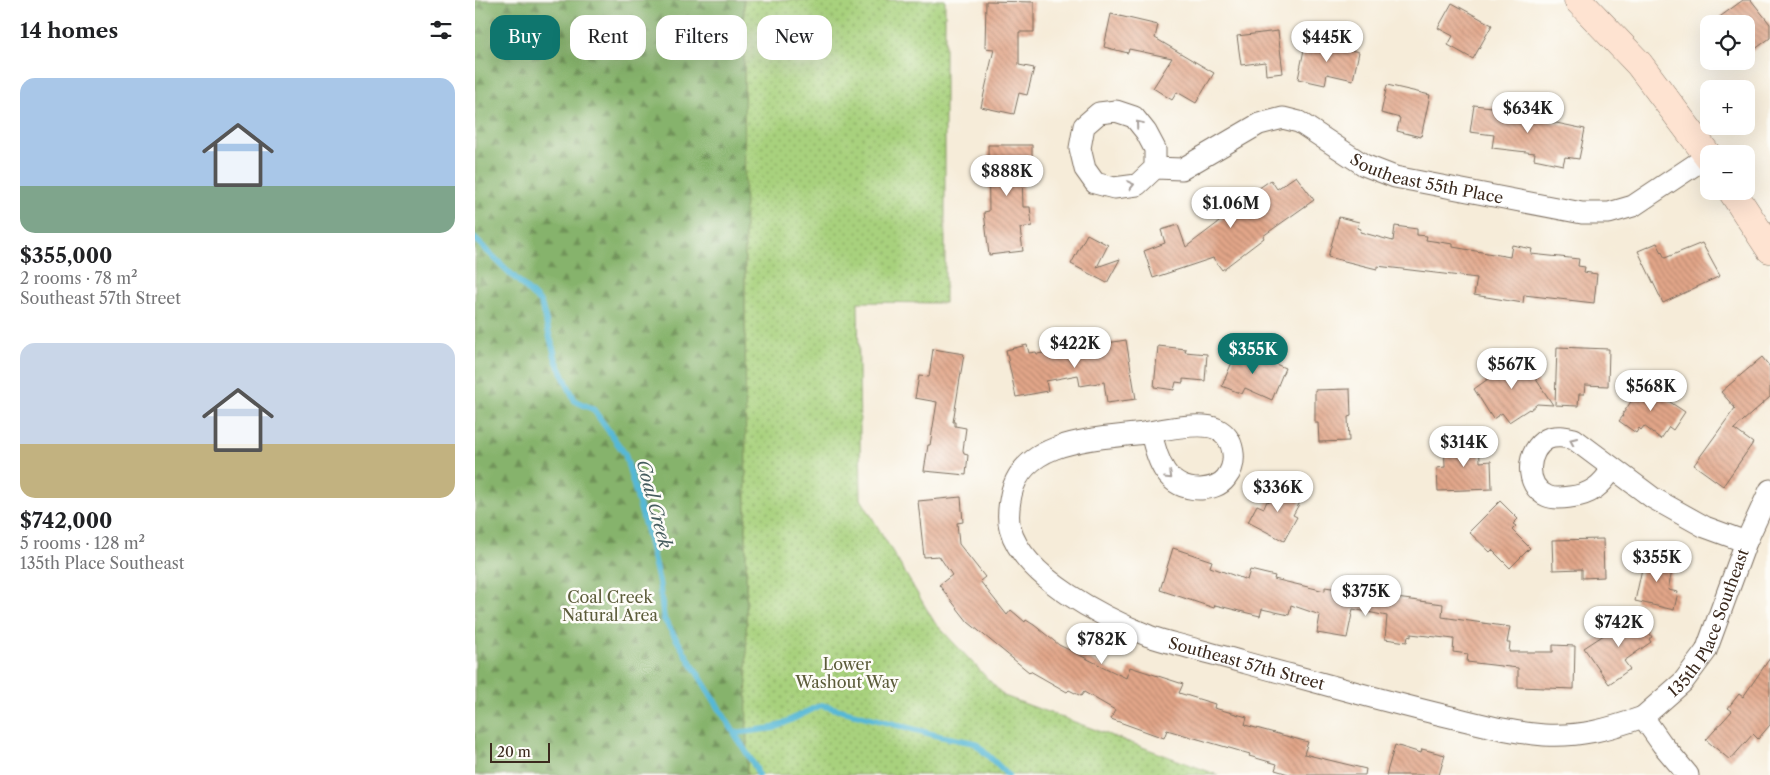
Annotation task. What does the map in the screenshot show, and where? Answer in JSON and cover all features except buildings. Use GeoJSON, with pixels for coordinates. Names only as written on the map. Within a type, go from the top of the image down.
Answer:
{"type":"FeatureCollection","features":[{"type":"Feature","properties":{"kind":"main road"},"geometry":{"type":"LineString","coordinates":[[1578,0],[1639,64],[1700,145]]}},
{"type":"Feature","properties":{"kind":"main road"},"geometry":{"type":"LineString","coordinates":[[1737,200],[1770,249]]}},
{"type":"Feature","properties":{"kind":"street","name":"Southeast 55th Place"},"geometry":{"type":"LineString","coordinates":[[1155,168],[1182,168],[1259,124],[1283,118],[1299,122],[1364,166],[1395,177],[1582,213],[1609,213],[1633,206],[1700,161]]}},
{"type":"Feature","properties":{"kind":"street","name":"Southeast 57th Street"},"geometry":{"type":"LineString","coordinates":[[1151,432],[1067,443],[1043,453],[1025,466],[1013,484],[1008,508],[1010,528],[1020,550],[1045,578],[1097,611],[1152,637],[1391,703],[1514,732],[1545,735],[1580,735],[1603,730],[1643,717]]}},
{"type":"Feature","properties":{"kind":"street"},"geometry":{"type":"LineString","coordinates":[[1613,468],[1653,498],[1679,513],[1705,527],[1746,542]]}},
{"type":"Feature","properties":{"kind":"street","name":"135th Place Southeast"},"geometry":{"type":"LineString","coordinates":[[1643,717],[1683,682],[1706,651],[1746,542],[1770,490]]}},
{"type":"Feature","properties":{"kind":"street"},"geometry":{"type":"LineString","coordinates":[[1643,717],[1689,775]]}},
{"type":"Feature","properties":{"kind":"green space","name":"Coal Creek Natural Area"},"geometry":{"type":"Polygon","coordinates":[[[475,0],[744,0],[744,15],[656,15],[656,60],[744,60],[747,775],[475,775],[475,0]]]}},
{"type":"Feature","properties":{"kind":"green space","name":"Lower Washout Way"},"geometry":{"type":"Polygon","coordinates":[[[744,0],[945,0],[945,303],[858,302],[861,499],[935,623],[1004,696],[1218,775],[747,775],[744,60],[747,60],[747,15],[744,15],[744,0]]]}},
{"type":"Feature","properties":{"kind":"waterway","name":"Coal Creek"},"geometry":{"type":"LineString","coordinates":[[475,239],[541,303],[556,360],[575,401],[593,409],[625,454],[659,582],[664,619],[756,768],[758,775]]}},
{"type":"Feature","properties":{"kind":"waterway"},"geometry":{"type":"LineString","coordinates":[[735,733],[774,728],[821,705],[939,736],[975,743],[1008,775]]}}]}
